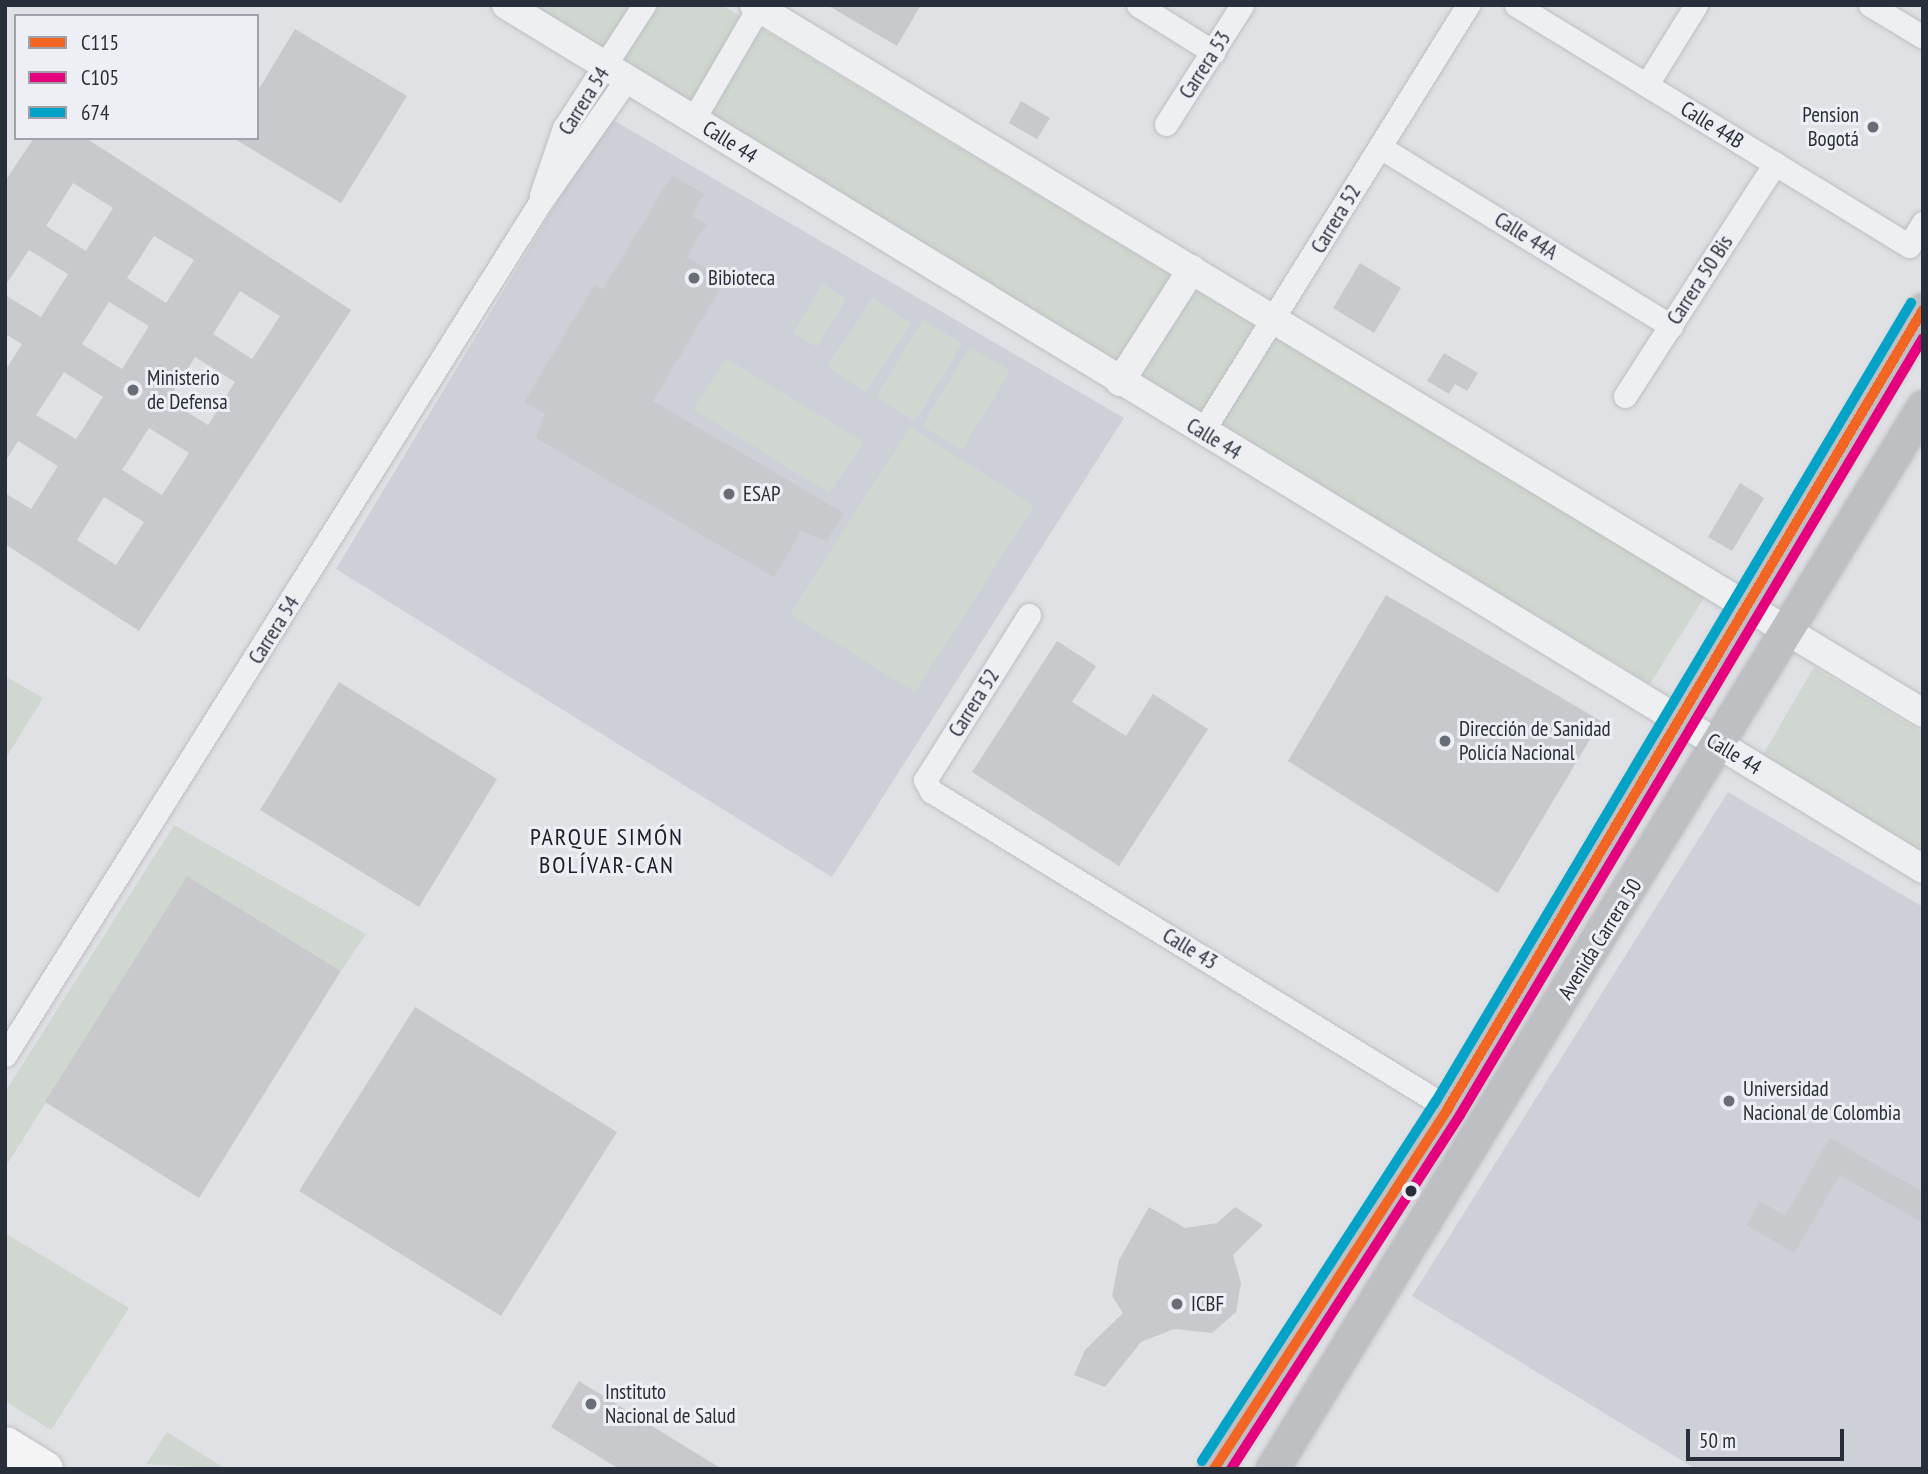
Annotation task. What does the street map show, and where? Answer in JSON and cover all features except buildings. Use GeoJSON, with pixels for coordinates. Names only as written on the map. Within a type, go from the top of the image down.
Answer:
{"type":"FeatureCollection","features":[{"type":"Feature","properties":{"kind":"main road","name":"Avenida Carrera 50"},"geometry":{"type":"LineString","coordinates":[[1214,1469],[1448,1108],[1676,719],[1923,310]]}},
{"type":"Feature","properties":{"kind":"main road","name":"Avenida Carrera 50"},"geometry":{"type":"LineString","coordinates":[[1272,1469],[1720,745],[1787,629],[1923,407]]}},
{"type":"Feature","properties":{"kind":"main road"},"geometry":{"type":"LineString","coordinates":[[5,1445],[44,1469]]}},
{"type":"Feature","properties":{"kind":"street","name":"Calle 44"},"geometry":{"type":"LineString","coordinates":[[506,5],[1202,432],[1923,869]]}},
{"type":"Feature","properties":{"kind":"street","name":"Carrera 54"},"geometry":{"type":"LineString","coordinates":[[5,1055],[539,204],[616,72],[644,5]]}},
{"type":"Feature","properties":{"kind":"street"},"geometry":{"type":"LineString","coordinates":[[1138,5],[1213,52]]}},
{"type":"Feature","properties":{"kind":"street","name":"Carrera 53"},"geometry":{"type":"LineString","coordinates":[[1166,124],[1242,5]]}},
{"type":"Feature","properties":{"kind":"street","name":"Carrera 52"},"geometry":{"type":"LineString","coordinates":[[1202,432],[1468,5]]}},
{"type":"Feature","properties":{"kind":"street","name":"Calle 44B"},"geometry":{"type":"LineString","coordinates":[[1516,5],[1909,246],[1923,223]]}},
{"type":"Feature","properties":{"kind":"street"},"geometry":{"type":"LineString","coordinates":[[1647,84],[1696,5]]}},
{"type":"Feature","properties":{"kind":"street"},"geometry":{"type":"LineString","coordinates":[[1870,5],[1923,37]]}},
{"type":"Feature","properties":{"kind":"street"},"geometry":{"type":"LineString","coordinates":[[693,120],[758,6],[1923,713]]}},
{"type":"Feature","properties":{"kind":"street","name":"Calle 44A"},"geometry":{"type":"LineString","coordinates":[[1380,146],[1671,326]]}},
{"type":"Feature","properties":{"kind":"street","name":"Carrera 50 Bis"},"geometry":{"type":"LineString","coordinates":[[1625,396],[1775,163]]}},
{"type":"Feature","properties":{"kind":"street"},"geometry":{"type":"LineString","coordinates":[[1120,382],[1192,269]]}},
{"type":"Feature","properties":{"kind":"street","name":"Carrera 52"},"geometry":{"type":"LineString","coordinates":[[931,791],[925,780],[1029,615]]}},
{"type":"Feature","properties":{"kind":"street","name":"Calle 43"},"geometry":{"type":"LineString","coordinates":[[931,791],[1448,1108]]}},
{"type":"Feature","properties":{"kind":"shaded area"},"geometry":{"type":"Polygon","coordinates":[[[525,5],[722,5],[1705,596],[1650,684],[525,5]]]}},
{"type":"Feature","properties":{"kind":"shaded area","name":"ESAP"},"geometry":{"type":"Polygon","coordinates":[[[608,117],[1124,418],[832,877],[336,569],[608,117]]]}},
{"type":"Feature","properties":{"kind":"shaded area"},"geometry":{"type":"Polygon","coordinates":[[[823,284],[846,299],[817,347],[793,333],[823,284]]]}},
{"type":"Feature","properties":{"kind":"shaded area"},"geometry":{"type":"Polygon","coordinates":[[[873,298],[911,324],[865,392],[827,366],[873,298]]]}},
{"type":"Feature","properties":{"kind":"shaded area"},"geometry":{"type":"Polygon","coordinates":[[[923,320],[962,344],[915,421],[876,397],[923,320]]]}},
{"type":"Feature","properties":{"kind":"shaded area"},"geometry":{"type":"Polygon","coordinates":[[[970,347],[1010,371],[962,450],[922,426],[970,347]]]}},
{"type":"Feature","properties":{"kind":"shaded area"},"geometry":{"type":"Polygon","coordinates":[[[726,359],[864,442],[829,493],[693,409],[726,359]]]}},
{"type":"Feature","properties":{"kind":"shaded area"},"geometry":{"type":"Polygon","coordinates":[[[910,427],[1034,506],[915,692],[790,614],[910,427]]]}},
{"type":"Feature","properties":{"kind":"shaded area"},"geometry":{"type":"Polygon","coordinates":[[[1814,667],[1923,733],[1923,856],[1761,758],[1814,667]]]}},
{"type":"Feature","properties":{"kind":"shaded area"},"geometry":{"type":"Polygon","coordinates":[[[5,676],[43,698],[5,760],[5,676]]]}},
{"type":"Feature","properties":{"kind":"shaded area","name":"Universidad Nacional de Colombia"},"geometry":{"type":"Polygon","coordinates":[[[1728,792],[1923,907],[1923,1469],[1696,1469],[1412,1296],[1728,792]]]}},
{"type":"Feature","properties":{"kind":"shaded area"},"geometry":{"type":"Polygon","coordinates":[[[174,825],[366,934],[341,971],[187,876],[5,1168],[5,1092],[174,825]]]}},
{"type":"Feature","properties":{"kind":"shaded area"},"geometry":{"type":"Polygon","coordinates":[[[5,1233],[129,1308],[51,1430],[5,1401],[5,1233]]]}},
{"type":"Feature","properties":{"kind":"shaded area"},"geometry":{"type":"Polygon","coordinates":[[[167,1432],[226,1469],[146,1464],[167,1432]]]}},
{"type":"Feature","properties":{"kind":"transit line","name":"674"},"geometry":{"type":"LineString","coordinates":[[1202,1461],[1436,1101],[1911,303]]}},
{"type":"Feature","properties":{"kind":"transit line","name":"C115"},"geometry":{"type":"LineString","coordinates":[[1214,1469],[1448,1108],[1923,310]]}},
{"type":"Feature","properties":{"kind":"transit line","name":"C105"},"geometry":{"type":"LineString","coordinates":[[1231,1469],[1460,1115],[1923,338]]}},
{"type":"Feature","properties":{"kind":"place","name":"Pension Bogotá"},"geometry":{"type":"Point","coordinates":[1873,127]}},
{"type":"Feature","properties":{"kind":"place","name":"Bibioteca"},"geometry":{"type":"Point","coordinates":[694,278]}},
{"type":"Feature","properties":{"kind":"place","name":"Ministerio de Defensa"},"geometry":{"type":"Point","coordinates":[133,390]}},
{"type":"Feature","properties":{"kind":"place","name":"ESAP"},"geometry":{"type":"Point","coordinates":[729,494]}},
{"type":"Feature","properties":{"kind":"place","name":"Dirección de Sanidad Policía Nacional"},"geometry":{"type":"Point","coordinates":[1445,741]}},
{"type":"Feature","properties":{"kind":"place","name":"Universidad Nacional de Colombia"},"geometry":{"type":"Point","coordinates":[1729,1101]}},
{"type":"Feature","properties":{"kind":"place","name":"ICBF"},"geometry":{"type":"Point","coordinates":[1177,1304]}},
{"type":"Feature","properties":{"kind":"place","name":"Instituto Nacional de Salud"},"geometry":{"type":"Point","coordinates":[591,1404]}},
{"type":"Feature","properties":{"kind":"district","name":"PARQUE SIMÓN BOLÍVAR-CAN"},"geometry":{"type":"Point","coordinates":[607,851]}}]}
